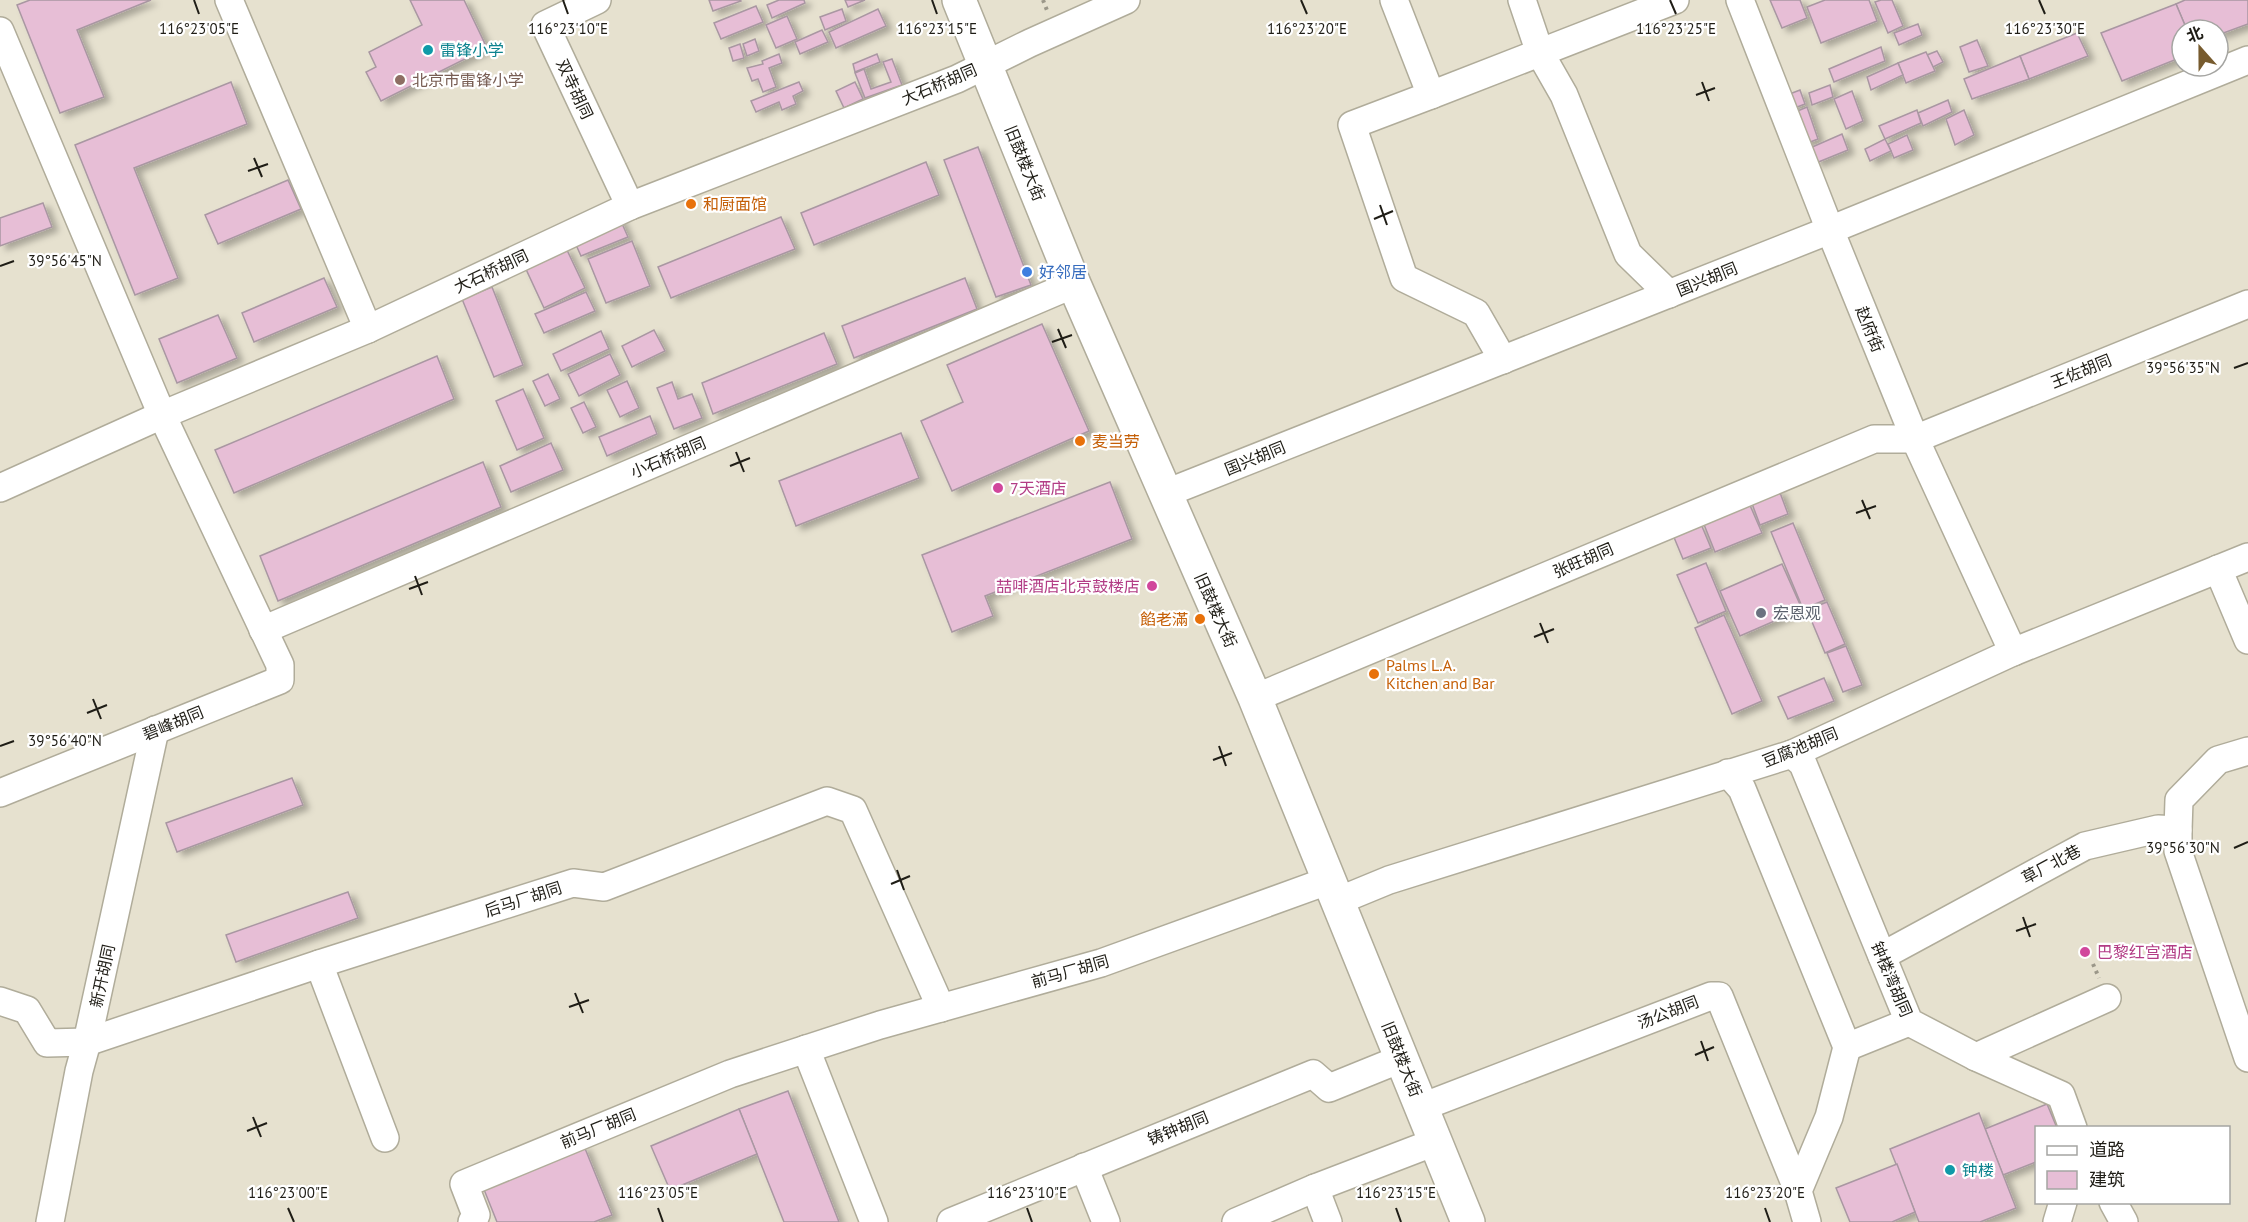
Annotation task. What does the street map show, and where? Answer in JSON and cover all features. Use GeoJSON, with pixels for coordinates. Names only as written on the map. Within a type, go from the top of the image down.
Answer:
{"type":"FeatureCollection","features":[{"type":"Feature","properties":{"kind":"main road","name":"旧鼓楼大街"},"geometry":{"type":"LineString","coordinates":[[959,0],[1074,284],[1255,698],[1468,1222]]}},
{"type":"Feature","properties":{"kind":"street"},"geometry":{"type":"LineString","coordinates":[[229,0],[368,329]]}},
{"type":"Feature","properties":{"kind":"street","name":"双寺胡同"},"geometry":{"type":"LineString","coordinates":[[597,0],[545,25],[630,206]]}},
{"type":"Feature","properties":{"kind":"street","name":"大石桥胡同"},"geometry":{"type":"LineString","coordinates":[[0,488],[162,415],[368,329],[630,206],[957,79],[1126,0]]}},
{"type":"Feature","properties":{"kind":"street"},"geometry":{"type":"LineString","coordinates":[[1394,0],[1431,95]]}},
{"type":"Feature","properties":{"kind":"street"},"geometry":{"type":"LineString","coordinates":[[1522,0],[1540,53],[1564,95],[1628,254],[1669,294]]}},
{"type":"Feature","properties":{"kind":"street"},"geometry":{"type":"LineString","coordinates":[[1503,360],[1476,313],[1404,279],[1352,124],[1675,0]]}},
{"type":"Feature","properties":{"kind":"street","name":"赵府街"},"geometry":{"type":"LineString","coordinates":[[1740,0],[1915,439],[2013,652]]}},
{"type":"Feature","properties":{"kind":"street"},"geometry":{"type":"LineString","coordinates":[[0,31],[162,415],[263,630]]}},
{"type":"Feature","properties":{"kind":"street","name":"国兴胡同"},"geometry":{"type":"LineString","coordinates":[[1164,494],[1830,230],[2248,60]]}},
{"type":"Feature","properties":{"kind":"street","name":"小石桥胡同"},"geometry":{"type":"LineString","coordinates":[[263,630],[1074,284]]}},
{"type":"Feature","properties":{"kind":"street","name":"王佐胡同"},"geometry":{"type":"LineString","coordinates":[[1915,439],[2248,304]]}},
{"type":"Feature","properties":{"kind":"street","name":"张旺胡同"},"geometry":{"type":"LineString","coordinates":[[1255,698],[1874,439],[1915,439]]}},
{"type":"Feature","properties":{"kind":"street","name":"豆腐池胡同"},"geometry":{"type":"LineString","coordinates":[[1334,890],[1389,880],[1792,754],[2013,652],[2248,557]]}},
{"type":"Feature","properties":{"kind":"street"},"geometry":{"type":"LineString","coordinates":[[2218,570],[2248,640]]}},
{"type":"Feature","properties":{"kind":"street","name":"碧峰胡同"},"geometry":{"type":"LineString","coordinates":[[0,793],[280,680],[279,665],[263,630]]}},
{"type":"Feature","properties":{"kind":"street","name":"新开胡同"},"geometry":{"type":"LineString","coordinates":[[50,1222],[79,1071],[155,730]]}},
{"type":"Feature","properties":{"kind":"street"},"geometry":{"type":"LineString","coordinates":[[2248,751],[2218,760],[2178,800],[2178,851],[2248,1058]]}},
{"type":"Feature","properties":{"kind":"street","name":"钟楼湾胡同"},"geometry":{"type":"LineString","coordinates":[[1792,754],[1803,764],[1909,1022],[1976,1058],[2061,1095],[2072,1126]]}},
{"type":"Feature","properties":{"kind":"street"},"geometry":{"type":"LineString","coordinates":[[1728,773],[1742,789],[1847,1047],[1829,1117],[1798,1191],[1807,1222]]}},
{"type":"Feature","properties":{"kind":"street","name":"后马厂胡同"},"geometry":{"type":"LineString","coordinates":[[0,1001],[27,1010],[47,1043],[87,1042],[319,964],[573,883],[604,887],[827,801],[853,810],[940,1008]]}},
{"type":"Feature","properties":{"kind":"street","name":"草厂北巷"},"geometry":{"type":"LineString","coordinates":[[1882,956],[2085,846],[2158,829],[2178,830]]}},
{"type":"Feature","properties":{"kind":"street","name":"前马厂胡同"},"geometry":{"type":"LineString","coordinates":[[472,1222],[476,1215],[464,1184],[730,1074],[940,1008],[1101,963],[1334,890]]}},
{"type":"Feature","properties":{"kind":"street"},"geometry":{"type":"LineString","coordinates":[[319,964],[385,1138]]}},
{"type":"Feature","properties":{"kind":"street","name":"汤公胡同"},"geometry":{"type":"LineString","coordinates":[[1422,1107],[1711,996],[1719,996],[1798,1191]]}},
{"type":"Feature","properties":{"kind":"street"},"geometry":{"type":"LineString","coordinates":[[1976,1058],[2107,998]]}},
{"type":"Feature","properties":{"kind":"street"},"geometry":{"type":"LineString","coordinates":[[1847,1047],[1909,1022]]}},
{"type":"Feature","properties":{"kind":"street"},"geometry":{"type":"LineString","coordinates":[[806,1049],[874,1222]]}},
{"type":"Feature","properties":{"kind":"street","name":"铸钟胡同"},"geometry":{"type":"LineString","coordinates":[[951,1222],[1313,1074],[1329,1088],[1403,1058]]}},
{"type":"Feature","properties":{"kind":"street"},"geometry":{"type":"LineString","coordinates":[[1236,1222],[1315,1188],[1435,1142]]}},
{"type":"Feature","properties":{"kind":"street"},"geometry":{"type":"LineString","coordinates":[[1084,1167],[1106,1222]]}},
{"type":"Feature","properties":{"kind":"street"},"geometry":{"type":"LineString","coordinates":[[1315,1188],[1328,1222]]}},
{"type":"Feature","properties":{"kind":"street"},"geometry":{"type":"LineString","coordinates":[[2057,1222],[2063,1204]]}},
{"type":"Feature","properties":{"kind":"street"},"geometry":{"type":"LineString","coordinates":[[2113,1204],[2124,1222]]}},
{"type":"Feature","properties":{"kind":"building"},"geometry":{"type":"Polygon","coordinates":[[[30,0],[151,0],[77,30],[104,97],[60,113],[17,5],[30,0]]]}},
{"type":"Feature","properties":{"kind":"building","name":"雷锋小学"},"geometry":{"type":"Polygon","coordinates":[[[410,0],[464,0],[487,48],[381,101],[366,72],[376,67],[369,52],[422,25],[410,0]]]}},
{"type":"Feature","properties":{"kind":"building"},"geometry":{"type":"Polygon","coordinates":[[[709,0],[740,0],[741,1],[713,11],[709,0]]]}},
{"type":"Feature","properties":{"kind":"building"},"geometry":{"type":"Polygon","coordinates":[[[779,0],[804,0],[805,3],[772,18],[767,5],[779,0]]]}},
{"type":"Feature","properties":{"kind":"building"},"geometry":{"type":"Polygon","coordinates":[[[845,0],[865,0],[848,7],[845,0]]]}},
{"type":"Feature","properties":{"kind":"building"},"geometry":{"type":"Polygon","coordinates":[[[1770,0],[1800,0],[1807,18],[1782,28],[1770,0]]]}},
{"type":"Feature","properties":{"kind":"building"},"geometry":{"type":"Polygon","coordinates":[[[1825,0],[1869,0],[1877,21],[1821,43],[1807,7],[1825,0]]]}},
{"type":"Feature","properties":{"kind":"building"},"geometry":{"type":"Polygon","coordinates":[[[1892,0],[1903,26],[1888,33],[1875,2],[1892,0]]]}},
{"type":"Feature","properties":{"kind":"building"},"geometry":{"type":"Polygon","coordinates":[[[2185,0],[2248,0],[2248,24],[2230,31],[2230,18],[2182,18],[2176,4],[2185,0]]]}},
{"type":"Feature","properties":{"kind":"building"},"geometry":{"type":"Polygon","coordinates":[[[2176,4],[2182,18],[2170,18],[2170,62],[2122,81],[2101,33],[2176,4]]]}},
{"type":"Feature","properties":{"kind":"building"},"geometry":{"type":"Polygon","coordinates":[[[756,6],[763,22],[721,39],[714,23],[756,6]]]}},
{"type":"Feature","properties":{"kind":"building"},"geometry":{"type":"Polygon","coordinates":[[[842,9],[846,21],[825,30],[820,17],[842,9]]]}},
{"type":"Feature","properties":{"kind":"building"},"geometry":{"type":"Polygon","coordinates":[[[878,9],[886,26],[836,48],[829,32],[878,9]]]}},
{"type":"Feature","properties":{"kind":"building"},"geometry":{"type":"Polygon","coordinates":[[[787,16],[797,39],[776,48],[766,25],[787,16]]]}},
{"type":"Feature","properties":{"kind":"building"},"geometry":{"type":"Polygon","coordinates":[[[1918,24],[1922,35],[1899,45],[1894,33],[1918,24]]]}},
{"type":"Feature","properties":{"kind":"building"},"geometry":{"type":"Polygon","coordinates":[[[822,30],[828,42],[800,54],[795,42],[822,30]]]}},
{"type":"Feature","properties":{"kind":"building"},"geometry":{"type":"Polygon","coordinates":[[[2077,33],[2088,56],[2029,79],[2020,56],[2077,33]]]}},
{"type":"Feature","properties":{"kind":"building"},"geometry":{"type":"Polygon","coordinates":[[[755,39],[759,51],[747,56],[743,44],[755,39]]]}},
{"type":"Feature","properties":{"kind":"building"},"geometry":{"type":"Polygon","coordinates":[[[1977,40],[1988,66],[1969,72],[1960,47],[1977,40]]]}},
{"type":"Feature","properties":{"kind":"building"},"geometry":{"type":"Polygon","coordinates":[[[740,44],[744,58],[733,61],[729,48],[740,44]]]}},
{"type":"Feature","properties":{"kind":"building"},"geometry":{"type":"Polygon","coordinates":[[[1881,47],[1885,61],[1834,82],[1829,69],[1881,47]]]}},
{"type":"Feature","properties":{"kind":"building"},"geometry":{"type":"Polygon","coordinates":[[[1937,51],[1943,62],[1933,67],[1927,55],[1937,51]]]}},
{"type":"Feature","properties":{"kind":"building"},"geometry":{"type":"Polygon","coordinates":[[[1926,52],[1935,71],[1906,83],[1898,63],[1926,52]]]}},
{"type":"Feature","properties":{"kind":"building"},"geometry":{"type":"Polygon","coordinates":[[[779,54],[782,63],[769,68],[776,87],[763,92],[758,79],[752,81],[747,68],[763,64],[762,61],[779,54]]]}},
{"type":"Feature","properties":{"kind":"building"},"geometry":{"type":"Polygon","coordinates":[[[877,54],[880,62],[855,72],[853,64],[877,54]]]}},
{"type":"Feature","properties":{"kind":"building"},"geometry":{"type":"Polygon","coordinates":[[[2020,56],[2029,79],[1972,99],[1964,79],[2020,56]]]}},
{"type":"Feature","properties":{"kind":"building"},"geometry":{"type":"Polygon","coordinates":[[[892,59],[902,85],[865,98],[855,73],[864,69],[871,89],[891,82],[883,62],[892,59]]]}},
{"type":"Feature","properties":{"kind":"building"},"geometry":{"type":"Polygon","coordinates":[[[1898,63],[1903,75],[1871,90],[1867,77],[1898,63]]]}},
{"type":"Feature","properties":{"kind":"building"},"geometry":{"type":"Polygon","coordinates":[[[231,82],[247,124],[134,168],[178,278],[135,295],[75,145],[231,82]]]}},
{"type":"Feature","properties":{"kind":"building"},"geometry":{"type":"Polygon","coordinates":[[[799,82],[803,91],[793,96],[796,104],[782,110],[779,102],[756,112],[751,101],[799,82]]]}},
{"type":"Feature","properties":{"kind":"building"},"geometry":{"type":"Polygon","coordinates":[[[855,82],[863,99],[844,108],[836,91],[855,82]]]}},
{"type":"Feature","properties":{"kind":"building"},"geometry":{"type":"Polygon","coordinates":[[[1830,85],[1833,97],[1812,105],[1809,93],[1830,85]]]}},
{"type":"Feature","properties":{"kind":"building"},"geometry":{"type":"Polygon","coordinates":[[[1800,90],[1805,104],[1792,109],[1787,95],[1800,90]]]}},
{"type":"Feature","properties":{"kind":"building"},"geometry":{"type":"Polygon","coordinates":[[[1852,91],[1863,121],[1846,129],[1834,99],[1852,91]]]}},
{"type":"Feature","properties":{"kind":"building"},"geometry":{"type":"Polygon","coordinates":[[[1948,100],[1952,112],[1923,126],[1918,113],[1948,100]]]}},
{"type":"Feature","properties":{"kind":"building"},"geometry":{"type":"Polygon","coordinates":[[[1807,107],[1818,139],[1805,144],[1793,113],[1807,107]]]}},
{"type":"Feature","properties":{"kind":"building"},"geometry":{"type":"Polygon","coordinates":[[[1917,110],[1921,123],[1885,139],[1879,126],[1917,110]]]}},
{"type":"Feature","properties":{"kind":"building"},"geometry":{"type":"Polygon","coordinates":[[[1964,110],[1974,135],[1955,145],[1946,119],[1964,110]]]}},
{"type":"Feature","properties":{"kind":"building"},"geometry":{"type":"Polygon","coordinates":[[[1842,134],[1848,150],[1816,163],[1810,148],[1842,134]]]}},
{"type":"Feature","properties":{"kind":"building"},"geometry":{"type":"Polygon","coordinates":[[[1907,135],[1913,150],[1894,158],[1888,144],[1907,135]]]}},
{"type":"Feature","properties":{"kind":"building"},"geometry":{"type":"Polygon","coordinates":[[[1885,139],[1891,151],[1870,161],[1865,149],[1885,139]]]}},
{"type":"Feature","properties":{"kind":"building"},"geometry":{"type":"Polygon","coordinates":[[[978,147],[1031,285],[996,297],[944,160],[978,147]]]}},
{"type":"Feature","properties":{"kind":"building"},"geometry":{"type":"Polygon","coordinates":[[[926,162],[939,195],[814,245],[801,213],[926,162]]]}},
{"type":"Feature","properties":{"kind":"building"},"geometry":{"type":"Polygon","coordinates":[[[288,180],[301,209],[218,244],[205,215],[288,180]]]}},
{"type":"Feature","properties":{"kind":"building"},"geometry":{"type":"Polygon","coordinates":[[[43,203],[52,227],[0,246],[0,218],[43,203]]]}},
{"type":"Feature","properties":{"kind":"building"},"geometry":{"type":"Polygon","coordinates":[[[619,217],[628,237],[581,256],[572,236],[619,217]]]}},
{"type":"Feature","properties":{"kind":"building"},"geometry":{"type":"Polygon","coordinates":[[[781,217],[795,249],[671,298],[658,267],[781,217]]]}},
{"type":"Feature","properties":{"kind":"building"},"geometry":{"type":"Polygon","coordinates":[[[632,241],[650,286],[606,303],[588,259],[632,241]]]}},
{"type":"Feature","properties":{"kind":"building"},"geometry":{"type":"Polygon","coordinates":[[[566,248],[585,288],[544,308],[525,267],[566,248]]]}},
{"type":"Feature","properties":{"kind":"building"},"geometry":{"type":"Polygon","coordinates":[[[324,278],[337,307],[254,342],[242,313],[324,278]]]}},
{"type":"Feature","properties":{"kind":"building"},"geometry":{"type":"Polygon","coordinates":[[[965,278],[977,309],[854,358],[842,326],[965,278]]]}},
{"type":"Feature","properties":{"kind":"building"},"geometry":{"type":"Polygon","coordinates":[[[492,287],[523,365],[494,377],[462,299],[492,287]]]}},
{"type":"Feature","properties":{"kind":"building"},"geometry":{"type":"Polygon","coordinates":[[[586,292],[595,311],[544,333],[535,314],[586,292]]]}},
{"type":"Feature","properties":{"kind":"building"},"geometry":{"type":"Polygon","coordinates":[[[218,315],[237,358],[177,383],[159,339],[218,315]]]}},
{"type":"Feature","properties":{"kind":"building"},"geometry":{"type":"Polygon","coordinates":[[[1042,324],[1089,431],[952,491],[921,421],[963,402],[947,365],[1042,324]]]}},
{"type":"Feature","properties":{"kind":"building"},"geometry":{"type":"Polygon","coordinates":[[[654,330],[665,351],[632,367],[622,346],[654,330]]]}},
{"type":"Feature","properties":{"kind":"building"},"geometry":{"type":"Polygon","coordinates":[[[601,331],[609,349],[561,371],[553,354],[601,331]]]}},
{"type":"Feature","properties":{"kind":"building"},"geometry":{"type":"Polygon","coordinates":[[[824,333],[837,364],[713,414],[702,383],[824,333]]]}},
{"type":"Feature","properties":{"kind":"building"},"geometry":{"type":"Polygon","coordinates":[[[610,354],[620,375],[579,396],[568,374],[610,354]]]}},
{"type":"Feature","properties":{"kind":"building"},"geometry":{"type":"Polygon","coordinates":[[[437,356],[454,399],[234,493],[215,450],[437,356]]]}},
{"type":"Feature","properties":{"kind":"building"},"geometry":{"type":"Polygon","coordinates":[[[548,374],[560,399],[545,406],[533,381],[548,374]]]}},
{"type":"Feature","properties":{"kind":"building"},"geometry":{"type":"Polygon","coordinates":[[[627,381],[639,408],[620,417],[607,390],[627,381]]]}},
{"type":"Feature","properties":{"kind":"building"},"geometry":{"type":"Polygon","coordinates":[[[672,382],[678,399],[692,394],[702,418],[674,429],[657,388],[672,382]]]}},
{"type":"Feature","properties":{"kind":"building"},"geometry":{"type":"Polygon","coordinates":[[[523,389],[544,438],[517,450],[496,401],[523,389]]]}},
{"type":"Feature","properties":{"kind":"building"},"geometry":{"type":"Polygon","coordinates":[[[584,402],[596,427],[583,433],[571,408],[584,402]]]}},
{"type":"Feature","properties":{"kind":"building"},"geometry":{"type":"Polygon","coordinates":[[[650,416],[657,434],[607,456],[599,437],[650,416]]]}},
{"type":"Feature","properties":{"kind":"building"},"geometry":{"type":"Polygon","coordinates":[[[901,433],[919,478],[796,526],[779,481],[901,433]]]}},
{"type":"Feature","properties":{"kind":"building"},"geometry":{"type":"Polygon","coordinates":[[[551,443],[563,470],[511,492],[500,466],[551,443]]]}},
{"type":"Feature","properties":{"kind":"building"},"geometry":{"type":"Polygon","coordinates":[[[483,462],[501,507],[278,601],[260,556],[483,462]]]}},
{"type":"Feature","properties":{"kind":"building"},"geometry":{"type":"Polygon","coordinates":[[[1110,482],[1132,539],[985,596],[993,616],[952,632],[922,555],[1110,482]]]}},
{"type":"Feature","properties":{"kind":"building"},"geometry":{"type":"Polygon","coordinates":[[[1779,490],[1788,514],[1760,525],[1751,501],[1779,490]]]}},
{"type":"Feature","properties":{"kind":"building"},"geometry":{"type":"Polygon","coordinates":[[[1749,503],[1762,533],[1715,552],[1703,522],[1749,503]]]}},
{"type":"Feature","properties":{"kind":"building"},"geometry":{"type":"Polygon","coordinates":[[[1793,523],[1825,600],[1803,609],[1771,532],[1793,523]]]}},
{"type":"Feature","properties":{"kind":"building"},"geometry":{"type":"Polygon","coordinates":[[[1701,524],[1711,548],[1683,559],[1673,535],[1701,524]]]}},
{"type":"Feature","properties":{"kind":"building"},"geometry":{"type":"Polygon","coordinates":[[[1706,563],[1726,611],[1698,623],[1677,575],[1706,563]]]}},
{"type":"Feature","properties":{"kind":"building"},"geometry":{"type":"Polygon","coordinates":[[[1782,564],[1802,609],[1740,636],[1720,591],[1782,564]]]}},
{"type":"Feature","properties":{"kind":"building"},"geometry":{"type":"Polygon","coordinates":[[[1827,602],[1845,644],[1825,653],[1807,610],[1827,602]]]}},
{"type":"Feature","properties":{"kind":"building"},"geometry":{"type":"Polygon","coordinates":[[[1724,615],[1762,701],[1732,714],[1695,628],[1724,615]]]}},
{"type":"Feature","properties":{"kind":"building"},"geometry":{"type":"Polygon","coordinates":[[[1846,646],[1862,685],[1843,692],[1827,653],[1846,646]]]}},
{"type":"Feature","properties":{"kind":"building"},"geometry":{"type":"Polygon","coordinates":[[[1824,678],[1834,701],[1788,719],[1778,697],[1824,678]]]}},
{"type":"Feature","properties":{"kind":"building"},"geometry":{"type":"Polygon","coordinates":[[[292,778],[303,805],[177,852],[166,823],[292,778]]]}},
{"type":"Feature","properties":{"kind":"building"},"geometry":{"type":"Polygon","coordinates":[[[348,892],[358,918],[236,962],[226,935],[348,892]]]}},
{"type":"Feature","properties":{"kind":"building"},"geometry":{"type":"Polygon","coordinates":[[[788,1091],[839,1222],[784,1222],[739,1109],[788,1091]]]}},
{"type":"Feature","properties":{"kind":"building"},"geometry":{"type":"Polygon","coordinates":[[[2047,1104],[2056,1126],[2035,1126],[2035,1162],[2003,1175],[1985,1129],[2047,1104]]]}},
{"type":"Feature","properties":{"kind":"building"},"geometry":{"type":"Polygon","coordinates":[[[739,1109],[757,1154],[670,1190],[651,1146],[739,1109]]]}},
{"type":"Feature","properties":{"kind":"building","name":"钟楼"},"geometry":{"type":"Polygon","coordinates":[[[1979,1113],[2016,1208],[1980,1222],[1919,1222],[1890,1149],[1979,1113]]]}},
{"type":"Feature","properties":{"kind":"building"},"geometry":{"type":"Polygon","coordinates":[[[584,1146],[612,1215],[594,1222],[497,1222],[483,1187],[584,1146]]]}},
{"type":"Feature","properties":{"kind":"building"},"geometry":{"type":"Polygon","coordinates":[[[1897,1164],[1915,1212],[1892,1222],[1850,1222],[1836,1188],[1897,1164]]]}},
{"type":"Feature","properties":{"kind":"place","name":"雷锋小学"},"geometry":{"type":"Point","coordinates":[428,50]}},
{"type":"Feature","properties":{"kind":"place","name":"北京市雷锋小学"},"geometry":{"type":"Point","coordinates":[400,80]}},
{"type":"Feature","properties":{"kind":"place","name":"和厨面馆"},"geometry":{"type":"Point","coordinates":[691,204]}},
{"type":"Feature","properties":{"kind":"place","name":"好邻居"},"geometry":{"type":"Point","coordinates":[1027,272]}},
{"type":"Feature","properties":{"kind":"place","name":"麦当劳"},"geometry":{"type":"Point","coordinates":[1080,441]}},
{"type":"Feature","properties":{"kind":"place","name":"7天酒店"},"geometry":{"type":"Point","coordinates":[998,488]}},
{"type":"Feature","properties":{"kind":"place","name":"喆啡酒店北京鼓楼店"},"geometry":{"type":"Point","coordinates":[1152,586]}},
{"type":"Feature","properties":{"kind":"place","name":"宏恩观"},"geometry":{"type":"Point","coordinates":[1761,613]}},
{"type":"Feature","properties":{"kind":"place","name":"餡老滿"},"geometry":{"type":"Point","coordinates":[1200,619]}},
{"type":"Feature","properties":{"kind":"place","name":"Palms L.A. Kitchen and Bar"},"geometry":{"type":"Point","coordinates":[1374,674]}},
{"type":"Feature","properties":{"kind":"place","name":"巴黎红宫酒店"},"geometry":{"type":"Point","coordinates":[2085,952]}},
{"type":"Feature","properties":{"kind":"place","name":"钟楼"},"geometry":{"type":"Point","coordinates":[1950,1170]}}]}
